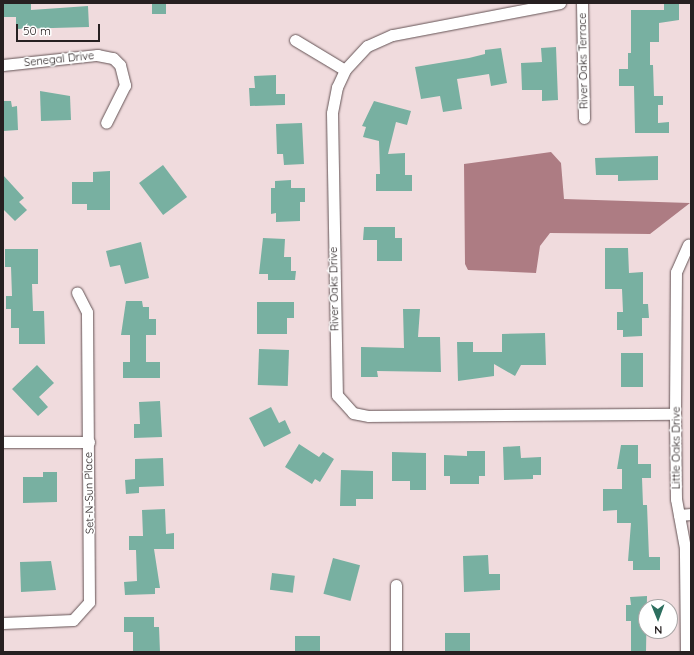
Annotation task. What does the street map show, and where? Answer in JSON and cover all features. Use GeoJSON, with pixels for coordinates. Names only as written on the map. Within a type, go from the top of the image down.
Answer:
{"type":"FeatureCollection","features":[{"type":"Feature","properties":{"kind":"street","name":"River Oaks Drive"},"geometry":{"type":"LineString","coordinates":[[560,3],[392,35],[367,46],[345,70],[337,87],[332,113],[336,387],[347,408],[369,416],[675,414]]}},
{"type":"Feature","properties":{"kind":"street","name":"River Oaks Terrace"},"geometry":{"type":"LineString","coordinates":[[582,3],[584,118]]}},
{"type":"Feature","properties":{"kind":"street"},"geometry":{"type":"LineString","coordinates":[[295,40],[345,70]]}},
{"type":"Feature","properties":{"kind":"street","name":"Senegal Drive"},"geometry":{"type":"LineString","coordinates":[[3,65],[97,55],[113,58],[120,65],[125,85],[106,123]]}},
{"type":"Feature","properties":{"kind":"street","name":"Little Oaks Drive"},"geometry":{"type":"LineString","coordinates":[[686,652],[685,548],[679,515],[675,414],[676,272],[688,245]]}},
{"type":"Feature","properties":{"kind":"street","name":"Set-N-Sun Place"},"geometry":{"type":"LineString","coordinates":[[3,623],[65,622],[86,610],[90,594],[87,312],[77,292]]}},
{"type":"Feature","properties":{"kind":"street"},"geometry":{"type":"LineString","coordinates":[[3,442],[89,442]]}},
{"type":"Feature","properties":{"kind":"street"},"geometry":{"type":"LineString","coordinates":[[679,515],[691,514]]}},
{"type":"Feature","properties":{"kind":"street"},"geometry":{"type":"LineString","coordinates":[[396,585],[396,652]]}},
{"type":"Feature","properties":{"kind":"shaded area"},"geometry":{"type":"Polygon","coordinates":[[[551,152],[561,163],[564,199],[690,203],[650,234],[550,233],[540,246],[536,273],[468,270],[465,264],[464,164],[551,152]]]}},
{"type":"Feature","properties":{"kind":"building"},"geometry":{"type":"Polygon","coordinates":[[[3,3],[31,3],[31,10],[88,6],[89,27],[16,29],[16,17],[3,17],[3,3]]]}},
{"type":"Feature","properties":{"kind":"building"},"geometry":{"type":"Polygon","coordinates":[[[152,3],[166,3],[166,14],[152,14],[152,3]]]}},
{"type":"Feature","properties":{"kind":"building"},"geometry":{"type":"Polygon","coordinates":[[[664,3],[679,3],[679,20],[659,23],[659,42],[650,42],[650,65],[653,65],[654,96],[663,96],[663,105],[658,105],[658,123],[669,122],[669,133],[635,133],[634,86],[619,86],[619,69],[628,69],[628,53],[631,53],[631,10],[664,10],[664,3]]]}},
{"type":"Feature","properties":{"kind":"building"},"geometry":{"type":"Polygon","coordinates":[[[556,47],[558,100],[542,101],[542,90],[522,90],[521,63],[542,62],[541,48],[556,47]]]}},
{"type":"Feature","properties":{"kind":"building"},"geometry":{"type":"Polygon","coordinates":[[[501,48],[507,83],[491,86],[489,74],[457,79],[462,109],[443,112],[440,96],[421,99],[415,67],[469,58],[485,54],[485,50],[501,48]]]}},
{"type":"Feature","properties":{"kind":"building"},"geometry":{"type":"Polygon","coordinates":[[[276,75],[276,94],[285,94],[285,105],[250,106],[249,88],[255,88],[254,76],[276,75]]]}},
{"type":"Feature","properties":{"kind":"building"},"geometry":{"type":"Polygon","coordinates":[[[40,91],[70,96],[71,120],[41,121],[40,91]]]}},
{"type":"Feature","properties":{"kind":"building"},"geometry":{"type":"Polygon","coordinates":[[[3,101],[11,101],[12,107],[17,106],[18,130],[3,131],[3,101]]]}},
{"type":"Feature","properties":{"kind":"building"},"geometry":{"type":"Polygon","coordinates":[[[374,101],[411,111],[407,125],[396,122],[388,154],[405,153],[405,175],[412,175],[412,191],[376,191],[376,174],[380,174],[379,141],[363,137],[366,127],[362,126],[374,101]]]}},
{"type":"Feature","properties":{"kind":"building"},"geometry":{"type":"Polygon","coordinates":[[[302,123],[304,164],[284,165],[283,154],[277,154],[276,124],[302,123]]]}},
{"type":"Feature","properties":{"kind":"building"},"geometry":{"type":"Polygon","coordinates":[[[658,156],[658,180],[618,181],[618,175],[596,175],[595,158],[658,156]]]}},
{"type":"Feature","properties":{"kind":"building"},"geometry":{"type":"Polygon","coordinates":[[[163,165],[187,197],[163,215],[139,183],[163,165]]]}},
{"type":"Feature","properties":{"kind":"building"},"geometry":{"type":"Polygon","coordinates":[[[110,171],[110,210],[87,210],[87,204],[72,204],[72,182],[93,182],[93,172],[110,171]]]}},
{"type":"Feature","properties":{"kind":"building"},"geometry":{"type":"Polygon","coordinates":[[[3,175],[24,198],[19,202],[27,210],[15,221],[3,209],[3,175]]]}},
{"type":"Feature","properties":{"kind":"building"},"geometry":{"type":"Polygon","coordinates":[[[291,180],[291,188],[305,188],[305,202],[300,202],[300,221],[276,222],[276,213],[271,214],[271,188],[275,188],[275,181],[291,180]]]}},
{"type":"Feature","properties":{"kind":"building"},"geometry":{"type":"Polygon","coordinates":[[[364,227],[395,227],[395,238],[402,238],[402,261],[377,261],[377,240],[363,240],[364,227]]]}},
{"type":"Feature","properties":{"kind":"building"},"geometry":{"type":"Polygon","coordinates":[[[263,238],[285,239],[284,257],[291,257],[291,271],[296,271],[295,280],[268,280],[268,274],[259,274],[263,238]]]}},
{"type":"Feature","properties":{"kind":"building"},"geometry":{"type":"Polygon","coordinates":[[[141,242],[149,278],[125,284],[120,265],[110,267],[106,251],[141,242]]]}},
{"type":"Feature","properties":{"kind":"building"},"geometry":{"type":"Polygon","coordinates":[[[605,248],[628,248],[629,273],[643,272],[643,304],[648,304],[649,318],[642,318],[642,336],[623,337],[623,330],[617,330],[617,312],[623,312],[622,289],[605,289],[605,248]]]}},
{"type":"Feature","properties":{"kind":"building"},"geometry":{"type":"Polygon","coordinates":[[[5,249],[38,249],[38,284],[32,284],[33,311],[44,311],[45,344],[19,344],[19,328],[11,328],[11,309],[6,309],[6,296],[12,296],[11,267],[5,267],[5,249]]]}},
{"type":"Feature","properties":{"kind":"building"},"geometry":{"type":"Polygon","coordinates":[[[126,301],[142,301],[143,307],[149,307],[149,319],[156,319],[156,335],[146,335],[146,362],[160,362],[160,378],[123,378],[123,362],[130,362],[130,335],[121,335],[126,301]]]}},
{"type":"Feature","properties":{"kind":"building"},"geometry":{"type":"Polygon","coordinates":[[[257,302],[294,302],[294,318],[287,318],[287,334],[257,334],[257,302]]]}},
{"type":"Feature","properties":{"kind":"building"},"geometry":{"type":"Polygon","coordinates":[[[403,309],[420,309],[418,337],[440,337],[441,372],[377,371],[378,377],[361,377],[361,347],[404,348],[403,309]]]}},
{"type":"Feature","properties":{"kind":"building"},"geometry":{"type":"Polygon","coordinates":[[[545,333],[546,365],[521,365],[515,376],[494,364],[494,376],[458,381],[457,342],[473,342],[473,352],[502,352],[502,334],[545,333]]]}},
{"type":"Feature","properties":{"kind":"building"},"geometry":{"type":"Polygon","coordinates":[[[259,349],[289,350],[288,386],[258,385],[259,349]]]}},
{"type":"Feature","properties":{"kind":"building"},"geometry":{"type":"Polygon","coordinates":[[[621,353],[643,353],[643,387],[621,387],[621,353]]]}},
{"type":"Feature","properties":{"kind":"building"},"geometry":{"type":"Polygon","coordinates":[[[37,365],[54,383],[39,397],[48,407],[38,416],[12,389],[37,365]]]}},
{"type":"Feature","properties":{"kind":"building"},"geometry":{"type":"Polygon","coordinates":[[[160,401],[162,437],[134,438],[134,424],[140,424],[139,402],[160,401]]]}},
{"type":"Feature","properties":{"kind":"building"},"geometry":{"type":"Polygon","coordinates":[[[271,407],[279,423],[285,420],[291,433],[264,447],[249,418],[271,407]]]}},
{"type":"Feature","properties":{"kind":"building"},"geometry":{"type":"Polygon","coordinates":[[[299,444],[319,457],[323,452],[334,459],[320,482],[315,479],[312,484],[285,467],[299,444]]]}},
{"type":"Feature","properties":{"kind":"building"},"geometry":{"type":"Polygon","coordinates":[[[621,445],[638,445],[638,464],[651,464],[651,478],[642,478],[643,505],[647,505],[649,557],[660,557],[660,570],[633,570],[633,561],[628,561],[631,523],[617,523],[617,510],[603,511],[603,489],[622,489],[622,469],[617,469],[621,445]]]}},
{"type":"Feature","properties":{"kind":"building"},"geometry":{"type":"Polygon","coordinates":[[[520,446],[521,458],[541,457],[541,475],[533,475],[533,479],[504,480],[503,447],[520,446]]]}},
{"type":"Feature","properties":{"kind":"building"},"geometry":{"type":"Polygon","coordinates":[[[467,451],[485,451],[485,476],[479,476],[479,484],[450,484],[450,476],[444,476],[444,455],[467,456],[467,451]]]}},
{"type":"Feature","properties":{"kind":"building"},"geometry":{"type":"Polygon","coordinates":[[[392,452],[426,453],[426,490],[410,490],[410,481],[392,481],[392,452]]]}},
{"type":"Feature","properties":{"kind":"building"},"geometry":{"type":"Polygon","coordinates":[[[163,458],[164,486],[139,487],[139,493],[126,494],[125,480],[135,479],[135,459],[163,458]]]}},
{"type":"Feature","properties":{"kind":"building"},"geometry":{"type":"Polygon","coordinates":[[[341,470],[373,471],[373,499],[356,499],[356,506],[340,506],[341,470]]]}},
{"type":"Feature","properties":{"kind":"building"},"geometry":{"type":"Polygon","coordinates":[[[43,472],[57,472],[57,502],[23,503],[23,477],[43,477],[43,472]]]}},
{"type":"Feature","properties":{"kind":"building"},"geometry":{"type":"Polygon","coordinates":[[[165,509],[166,534],[174,533],[174,549],[154,549],[160,588],[155,588],[155,594],[125,595],[124,582],[137,581],[136,550],[129,550],[129,536],[143,536],[142,510],[165,509]]]}},
{"type":"Feature","properties":{"kind":"building"},"geometry":{"type":"Polygon","coordinates":[[[488,555],[489,574],[500,574],[500,590],[464,592],[463,556],[488,555]]]}},
{"type":"Feature","properties":{"kind":"building"},"geometry":{"type":"Polygon","coordinates":[[[333,558],[360,565],[350,601],[323,594],[333,558]]]}},
{"type":"Feature","properties":{"kind":"building"},"geometry":{"type":"Polygon","coordinates":[[[51,561],[56,590],[21,592],[20,562],[51,561]]]}},
{"type":"Feature","properties":{"kind":"building"},"geometry":{"type":"Polygon","coordinates":[[[272,573],[295,576],[293,593],[270,590],[272,573]]]}},
{"type":"Feature","properties":{"kind":"building"},"geometry":{"type":"Polygon","coordinates":[[[647,596],[647,599],[638,599],[638,639],[646,639],[646,652],[631,652],[631,621],[626,621],[626,605],[631,605],[630,597],[647,596]]]}},
{"type":"Feature","properties":{"kind":"building"},"geometry":{"type":"Polygon","coordinates":[[[124,617],[154,617],[154,627],[159,627],[160,652],[133,652],[133,632],[124,632],[124,617]]]}},
{"type":"Feature","properties":{"kind":"building"},"geometry":{"type":"Polygon","coordinates":[[[445,633],[470,633],[470,652],[445,652],[445,633]]]}},
{"type":"Feature","properties":{"kind":"building"},"geometry":{"type":"Polygon","coordinates":[[[295,636],[320,636],[320,652],[295,652],[295,636]]]}}]}
